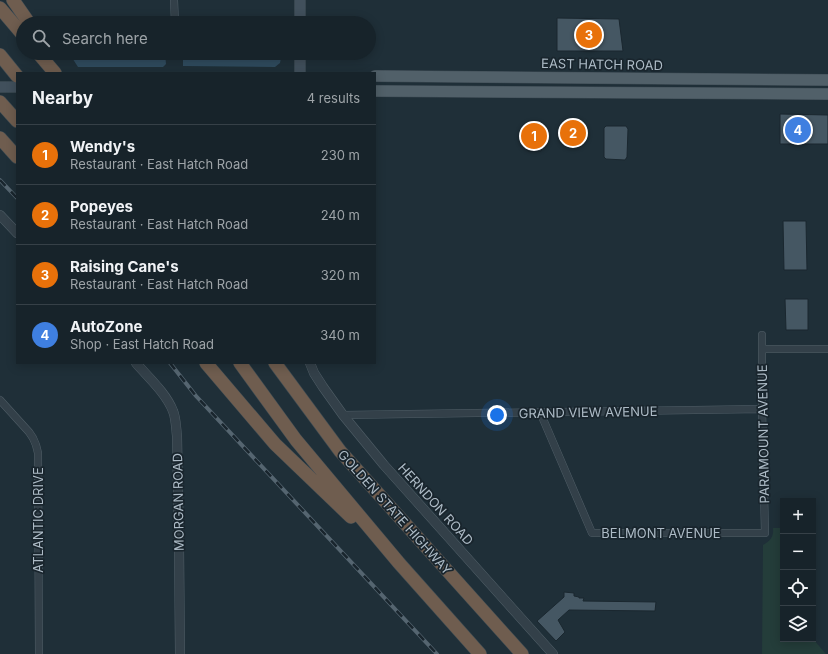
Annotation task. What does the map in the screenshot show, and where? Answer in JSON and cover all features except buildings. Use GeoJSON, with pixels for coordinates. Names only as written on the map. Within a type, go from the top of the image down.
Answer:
{"type":"FeatureCollection","features":[{"type":"Feature","properties":{"kind":"highway"},"geometry":{"type":"LineString","coordinates":[[13,0],[24,16]]}},
{"type":"Feature","properties":{"kind":"highway"},"geometry":{"type":"LineString","coordinates":[[0,8],[16,27]]}},
{"type":"Feature","properties":{"kind":"highway"},"geometry":{"type":"LineString","coordinates":[[0,55],[11,84]]}},
{"type":"Feature","properties":{"kind":"highway"},"geometry":{"type":"LineString","coordinates":[[44,60],[54,72]]}},
{"type":"Feature","properties":{"kind":"highway"},"geometry":{"type":"LineString","coordinates":[[54,60],[61,72]]}},
{"type":"Feature","properties":{"kind":"highway"},"geometry":{"type":"LineString","coordinates":[[0,102],[16,120]]}},
{"type":"Feature","properties":{"kind":"highway"},"geometry":{"type":"LineString","coordinates":[[0,138],[16,156]]}},
{"type":"Feature","properties":{"kind":"highway"},"geometry":{"type":"LineString","coordinates":[[207,364],[275,444],[399,563]]}},
{"type":"Feature","properties":{"kind":"highway","name":"GOLDEN STATE HIGHWAY"},"geometry":{"type":"LineString","coordinates":[[241,364],[296,440],[399,563],[480,654]]}},
{"type":"Feature","properties":{"kind":"highway","name":"GOLDEN STATE HIGHWAY"},"geometry":{"type":"LineString","coordinates":[[275,364],[340,451],[522,654]]}},
{"type":"Feature","properties":{"kind":"highway"},"geometry":{"type":"LineString","coordinates":[[285,364],[308,408]]}},
{"type":"Feature","properties":{"kind":"main road"},"geometry":{"type":"LineString","coordinates":[[300,0],[300,16]]}},
{"type":"Feature","properties":{"kind":"main road"},"geometry":{"type":"LineString","coordinates":[[300,60],[300,72]]}},
{"type":"Feature","properties":{"kind":"main road","name":"EAST HATCH ROAD"},"geometry":{"type":"LineString","coordinates":[[376,76],[828,80]]}},
{"type":"Feature","properties":{"kind":"main road"},"geometry":{"type":"LineString","coordinates":[[376,91],[828,94]]}},
{"type":"Feature","properties":{"kind":"street"},"geometry":{"type":"LineString","coordinates":[[174,0],[175,16]]}},
{"type":"Feature","properties":{"kind":"street"},"geometry":{"type":"LineString","coordinates":[[0,215],[16,233]]}},
{"type":"Feature","properties":{"kind":"street","name":"PARAMOUNT AVENUE"},"geometry":{"type":"LineString","coordinates":[[762,335],[765,533]]}},
{"type":"Feature","properties":{"kind":"street"},"geometry":{"type":"LineString","coordinates":[[762,348],[828,349]]}},
{"type":"Feature","properties":{"kind":"street","name":"MORGAN ROAD"},"geometry":{"type":"LineString","coordinates":[[137,364],[167,399],[173,412],[175,423],[177,444],[180,654]]}},
{"type":"Feature","properties":{"kind":"street","name":"HERNDON ROAD"},"geometry":{"type":"LineString","coordinates":[[310,364],[314,373],[343,415],[394,477],[553,654]]}},
{"type":"Feature","properties":{"kind":"street","name":"ATLANTIC DRIVE"},"geometry":{"type":"LineString","coordinates":[[0,400],[29,432],[33,438],[38,453],[39,654]]}},
{"type":"Feature","properties":{"kind":"street","name":"GRAND VIEW AVENUE"},"geometry":{"type":"LineString","coordinates":[[343,415],[762,409]]}},
{"type":"Feature","properties":{"kind":"street","name":"BELMONT AVENUE"},"geometry":{"type":"LineString","coordinates":[[540,412],[592,533],[765,533]]}},
{"type":"Feature","properties":{"kind":"green space"},"geometry":{"type":"Polygon","coordinates":[[[773,528],[780,528],[780,642],[816,642],[826,654],[762,654],[763,545],[768,542],[773,534],[773,528]]]}},
{"type":"Feature","properties":{"kind":"water"},"geometry":{"type":"Polygon","coordinates":[[[74,60],[166,60],[166,64],[163,67],[78,67],[74,60]]]}},
{"type":"Feature","properties":{"kind":"water"},"geometry":{"type":"Polygon","coordinates":[[[183,60],[281,60],[280,63],[275,67],[183,66],[183,60]]]}},
{"type":"Feature","properties":{"kind":"railway"},"geometry":{"type":"LineString","coordinates":[[0,180],[16,197]]}},
{"type":"Feature","properties":{"kind":"railway"},"geometry":{"type":"LineString","coordinates":[[171,364],[196,396],[437,654]]}},
{"type":"Feature","properties":{"kind":"place","name":"Raising Cane's"},"geometry":{"type":"Point","coordinates":[589,35]}},
{"type":"Feature","properties":{"kind":"place","name":"AutoZone"},"geometry":{"type":"Point","coordinates":[798,130]}},
{"type":"Feature","properties":{"kind":"place","name":"Popeyes"},"geometry":{"type":"Point","coordinates":[573,133]}},
{"type":"Feature","properties":{"kind":"place","name":"Wendy's"},"geometry":{"type":"Point","coordinates":[534,136]}}]}
